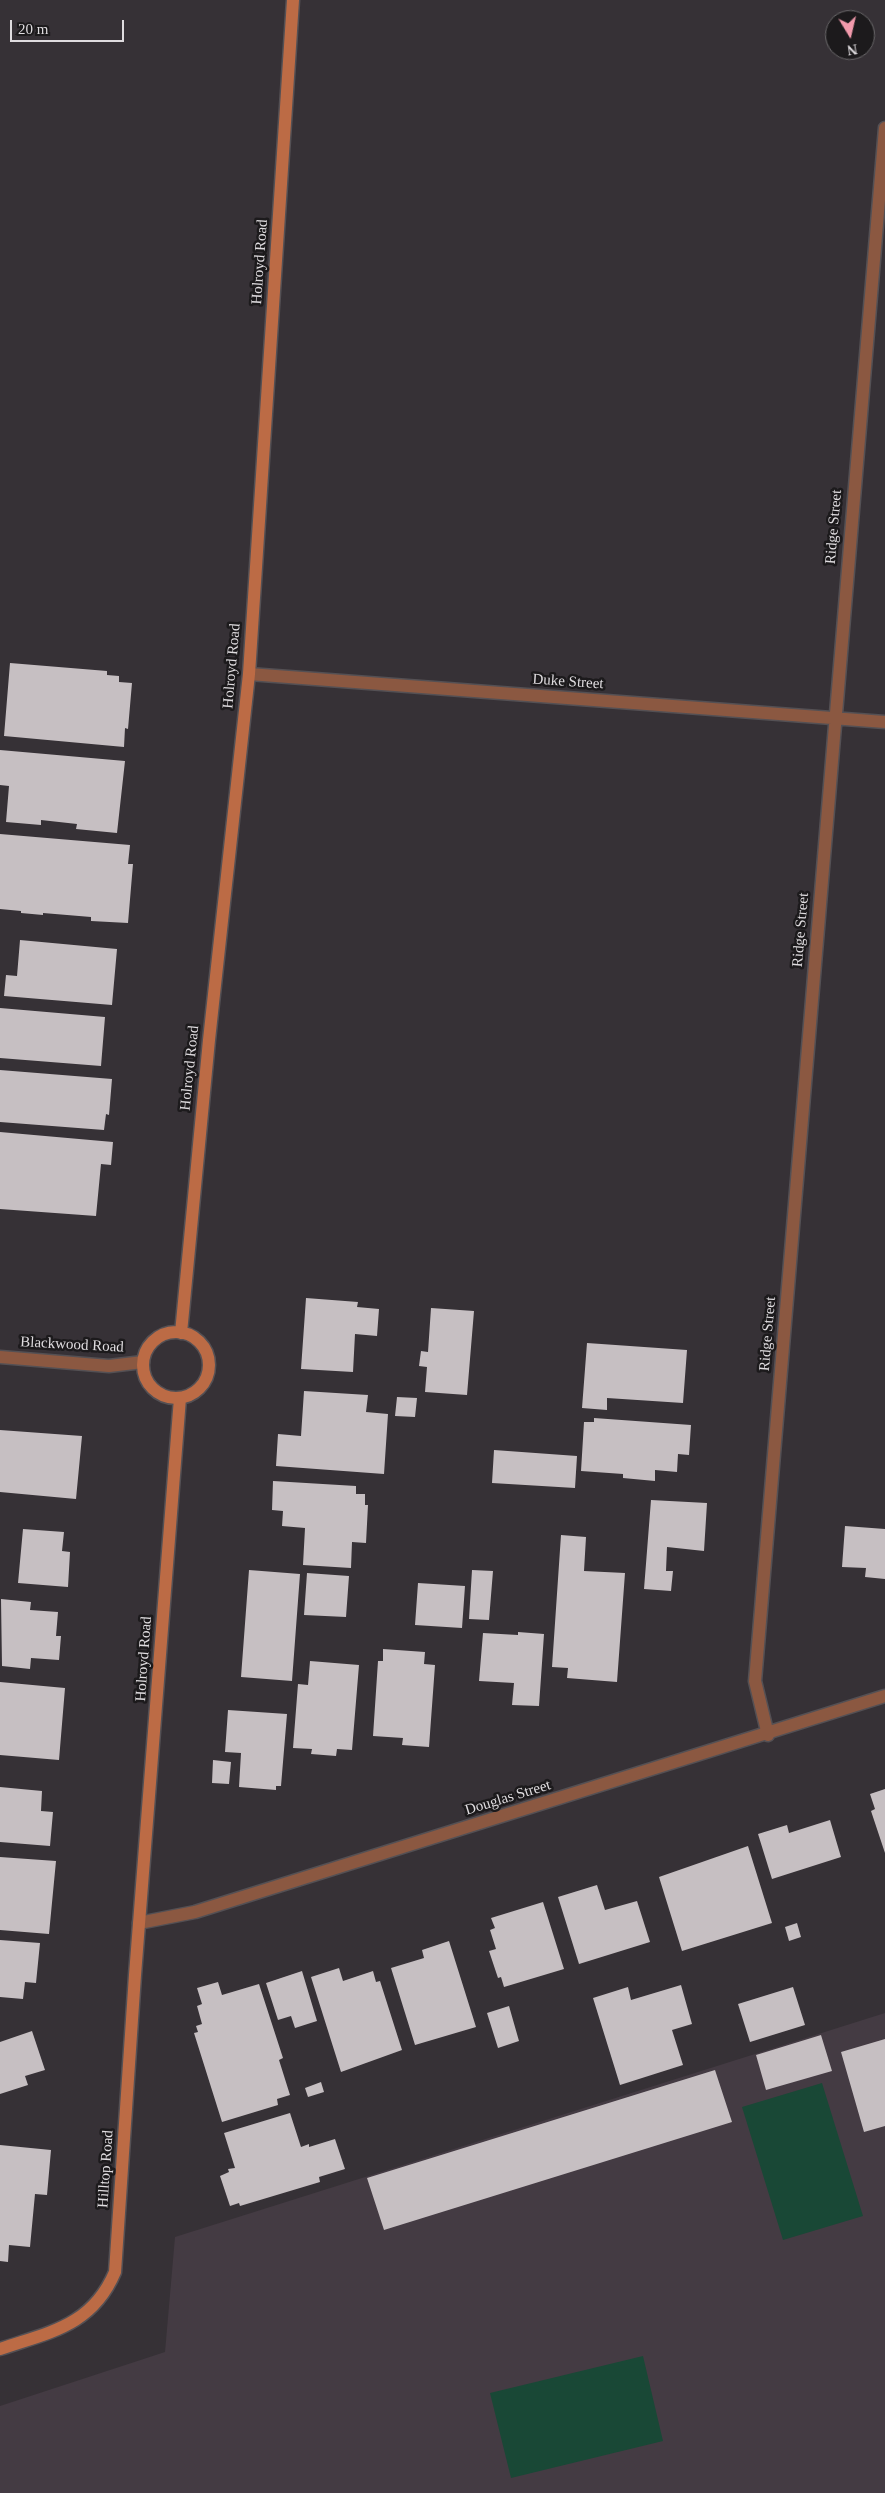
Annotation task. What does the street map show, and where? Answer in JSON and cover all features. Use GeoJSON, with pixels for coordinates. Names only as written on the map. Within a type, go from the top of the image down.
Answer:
{"type":"FeatureCollection","features":[{"type":"Feature","properties":{"kind":"street","name":"Holroyd Road"},"geometry":{"type":"LineString","coordinates":[[181,1332],[209,1040],[249,674],[293,0]]}},
{"type":"Feature","properties":{"kind":"street","name":"Ridge Street"},"geometry":{"type":"LineString","coordinates":[[768,1734],[756,1681],[834,718],[885,128]]}},
{"type":"Feature","properties":{"kind":"street","name":"Duke Street"},"geometry":{"type":"LineString","coordinates":[[249,674],[885,722]]}},
{"type":"Feature","properties":{"kind":"street"},"geometry":{"type":"LineString","coordinates":[[181,1332],[193,1337],[202,1345],[208,1356],[209,1369],[202,1386],[192,1394],[180,1398],[169,1398],[153,1389],[146,1380],[143,1362],[147,1350],[156,1339],[168,1333],[181,1332]]}},
{"type":"Feature","properties":{"kind":"street","name":"Blackwood Road"},"geometry":{"type":"LineString","coordinates":[[0,1357],[109,1366],[143,1362]]}},
{"type":"Feature","properties":{"kind":"street","name":"Holroyd Road"},"geometry":{"type":"LineString","coordinates":[[139,1923],[180,1398]]}},
{"type":"Feature","properties":{"kind":"street","name":"Douglas Street"},"geometry":{"type":"LineString","coordinates":[[139,1923],[195,1912],[885,1696]]}},
{"type":"Feature","properties":{"kind":"street","name":"Hilltop Road"},"geometry":{"type":"LineString","coordinates":[[0,2349],[65,2327],[90,2311],[107,2292],[115,2272],[139,1923]]}},
{"type":"Feature","properties":{"kind":"shaded area"},"geometry":{"type":"Polygon","coordinates":[[[885,2013],[885,2493],[0,2493],[0,2406],[165,2352],[175,2237],[885,2013]]]}},
{"type":"Feature","properties":{"kind":"green space"},"geometry":{"type":"Polygon","coordinates":[[[822,2083],[863,2216],[783,2240],[742,2107],[822,2083]]]}},
{"type":"Feature","properties":{"kind":"green space"},"geometry":{"type":"Polygon","coordinates":[[[643,2356],[663,2441],[511,2478],[490,2393],[643,2356]]]}},
{"type":"Feature","properties":{"kind":"building"},"geometry":{"type":"Polygon","coordinates":[[[10,663],[107,671],[107,675],[119,676],[119,682],[132,683],[128,729],[125,728],[124,747],[4,736],[10,663]]]}},
{"type":"Feature","properties":{"kind":"building"},"geometry":{"type":"Polygon","coordinates":[[[0,750],[125,761],[117,833],[76,829],[77,824],[41,820],[41,825],[6,822],[9,786],[0,785],[0,750]]]}},
{"type":"Feature","properties":{"kind":"building"},"geometry":{"type":"Polygon","coordinates":[[[0,834],[130,845],[128,864],[133,864],[128,923],[91,921],[91,917],[43,913],[43,915],[0,909],[0,834]]]}},
{"type":"Feature","properties":{"kind":"building"},"geometry":{"type":"Polygon","coordinates":[[[20,940],[117,949],[112,1005],[4,996],[6,975],[17,976],[20,940]]]}},
{"type":"Feature","properties":{"kind":"building"},"geometry":{"type":"Polygon","coordinates":[[[0,1008],[105,1017],[101,1066],[0,1058],[0,1008]]]}},
{"type":"Feature","properties":{"kind":"building"},"geometry":{"type":"Polygon","coordinates":[[[0,1070],[112,1079],[109,1115],[106,1114],[104,1130],[0,1122],[0,1070]]]}},
{"type":"Feature","properties":{"kind":"building"},"geometry":{"type":"Polygon","coordinates":[[[0,1132],[113,1142],[111,1165],[101,1164],[96,1216],[0,1209],[0,1132]]]}},
{"type":"Feature","properties":{"kind":"building"},"geometry":{"type":"Polygon","coordinates":[[[306,1298],[358,1302],[357,1307],[379,1309],[377,1336],[355,1334],[353,1372],[301,1369],[306,1298]]]}},
{"type":"Feature","properties":{"kind":"building"},"geometry":{"type":"Polygon","coordinates":[[[431,1308],[474,1311],[467,1395],[425,1392],[427,1367],[419,1366],[421,1351],[428,1352],[431,1308]]]}},
{"type":"Feature","properties":{"kind":"building"},"geometry":{"type":"Polygon","coordinates":[[[587,1343],[687,1350],[683,1403],[607,1398],[607,1410],[582,1408],[587,1343]]]}},
{"type":"Feature","properties":{"kind":"building"},"geometry":{"type":"Polygon","coordinates":[[[304,1391],[368,1395],[366,1412],[388,1414],[384,1474],[276,1466],[278,1434],[301,1436],[304,1391]]]}},
{"type":"Feature","properties":{"kind":"building"},"geometry":{"type":"Polygon","coordinates":[[[397,1397],[417,1398],[415,1417],[395,1416],[397,1397]]]}},
{"type":"Feature","properties":{"kind":"building"},"geometry":{"type":"Polygon","coordinates":[[[594,1418],[691,1425],[689,1455],[678,1454],[677,1472],[655,1470],[655,1481],[623,1478],[623,1474],[581,1471],[584,1422],[594,1422],[594,1418]]]}},
{"type":"Feature","properties":{"kind":"building"},"geometry":{"type":"Polygon","coordinates":[[[0,1430],[82,1436],[76,1499],[0,1492],[0,1430]]]}},
{"type":"Feature","properties":{"kind":"building"},"geometry":{"type":"Polygon","coordinates":[[[494,1450],[577,1456],[575,1488],[492,1483],[494,1450]]]}},
{"type":"Feature","properties":{"kind":"building"},"geometry":{"type":"Polygon","coordinates":[[[273,1481],[356,1486],[356,1494],[365,1494],[365,1505],[368,1505],[366,1543],[352,1542],[351,1568],[303,1565],[305,1528],[282,1526],[283,1511],[272,1510],[273,1481]]]}},
{"type":"Feature","properties":{"kind":"building"},"geometry":{"type":"Polygon","coordinates":[[[651,1500],[707,1503],[704,1551],[667,1547],[666,1571],[673,1571],[671,1591],[644,1589],[651,1500]]]}},
{"type":"Feature","properties":{"kind":"building"},"geometry":{"type":"Polygon","coordinates":[[[845,1526],[885,1529],[885,1579],[865,1577],[866,1568],[842,1567],[845,1526]]]}},
{"type":"Feature","properties":{"kind":"building"},"geometry":{"type":"Polygon","coordinates":[[[23,1529],[64,1532],[62,1551],[70,1552],[68,1587],[18,1583],[23,1529]]]}},
{"type":"Feature","properties":{"kind":"building"},"geometry":{"type":"Polygon","coordinates":[[[561,1535],[586,1537],[584,1571],[625,1573],[617,1682],[567,1678],[568,1668],[552,1667],[561,1535]]]}},
{"type":"Feature","properties":{"kind":"building"},"geometry":{"type":"Polygon","coordinates":[[[249,1570],[300,1574],[292,1681],[241,1677],[249,1570]]]}},
{"type":"Feature","properties":{"kind":"building"},"geometry":{"type":"Polygon","coordinates":[[[472,1570],[493,1571],[489,1620],[469,1619],[472,1570]]]}},
{"type":"Feature","properties":{"kind":"building"},"geometry":{"type":"Polygon","coordinates":[[[307,1573],[349,1576],[346,1617],[304,1615],[307,1573]]]}},
{"type":"Feature","properties":{"kind":"building"},"geometry":{"type":"Polygon","coordinates":[[[418,1583],[465,1586],[462,1628],[415,1625],[418,1583]]]}},
{"type":"Feature","properties":{"kind":"building"},"geometry":{"type":"Polygon","coordinates":[[[1,1599],[31,1602],[30,1610],[58,1612],[56,1636],[61,1636],[59,1660],[31,1658],[30,1669],[2,1666],[1,1599]]]}},
{"type":"Feature","properties":{"kind":"building"},"geometry":{"type":"Polygon","coordinates":[[[518,1632],[544,1634],[539,1706],[512,1705],[514,1683],[479,1681],[483,1633],[518,1635],[518,1632]]]}},
{"type":"Feature","properties":{"kind":"building"},"geometry":{"type":"Polygon","coordinates":[[[383,1649],[425,1652],[424,1664],[435,1665],[429,1747],[402,1745],[403,1738],[373,1736],[378,1661],[383,1661],[383,1649]]]}},
{"type":"Feature","properties":{"kind":"building"},"geometry":{"type":"Polygon","coordinates":[[[310,1661],[359,1665],[352,1750],[337,1749],[336,1756],[311,1754],[312,1749],[293,1748],[298,1684],[308,1685],[310,1661]]]}},
{"type":"Feature","properties":{"kind":"building"},"geometry":{"type":"Polygon","coordinates":[[[0,1682],[65,1688],[59,1760],[0,1755],[0,1682]]]}},
{"type":"Feature","properties":{"kind":"building"},"geometry":{"type":"Polygon","coordinates":[[[228,1710],[287,1714],[281,1786],[276,1786],[276,1790],[239,1787],[241,1753],[225,1752],[228,1710]]]}},
{"type":"Feature","properties":{"kind":"building"},"geometry":{"type":"Polygon","coordinates":[[[213,1760],[231,1762],[229,1784],[212,1783],[213,1760]]]}},
{"type":"Feature","properties":{"kind":"building"},"geometry":{"type":"Polygon","coordinates":[[[0,1787],[42,1791],[41,1811],[53,1812],[50,1846],[0,1842],[0,1787]]]}},
{"type":"Feature","properties":{"kind":"building"},"geometry":{"type":"Polygon","coordinates":[[[885,1789],[885,1853],[871,1811],[875,1809],[870,1794],[885,1789]]]}},
{"type":"Feature","properties":{"kind":"building"},"geometry":{"type":"Polygon","coordinates":[[[830,1820],[841,1857],[772,1879],[758,1834],[787,1825],[789,1833],[830,1820]]]}},
{"type":"Feature","properties":{"kind":"building"},"geometry":{"type":"Polygon","coordinates":[[[748,1846],[772,1923],[682,1951],[659,1877],[748,1846]]]}},
{"type":"Feature","properties":{"kind":"building"},"geometry":{"type":"Polygon","coordinates":[[[0,1857],[56,1861],[49,1934],[0,1930],[0,1857]]]}},
{"type":"Feature","properties":{"kind":"building"},"geometry":{"type":"Polygon","coordinates":[[[597,1885],[605,1910],[637,1901],[650,1942],[579,1964],[558,1897],[597,1885]]]}},
{"type":"Feature","properties":{"kind":"building"},"geometry":{"type":"Polygon","coordinates":[[[543,1902],[564,1969],[504,1987],[501,1977],[498,1978],[489,1951],[496,1949],[490,1930],[495,1928],[491,1918],[543,1902]]]}},
{"type":"Feature","properties":{"kind":"building"},"geometry":{"type":"Polygon","coordinates":[[[797,1923],[801,1937],[789,1941],[785,1927],[797,1923]]]}},
{"type":"Feature","properties":{"kind":"building"},"geometry":{"type":"Polygon","coordinates":[[[0,1940],[40,1943],[36,1983],[25,1982],[23,1999],[0,1997],[0,1940]]]}},
{"type":"Feature","properties":{"kind":"building"},"geometry":{"type":"Polygon","coordinates":[[[449,1941],[476,2027],[415,2045],[391,1968],[424,1958],[422,1950],[449,1941]]]}},
{"type":"Feature","properties":{"kind":"building"},"geometry":{"type":"Polygon","coordinates":[[[339,1968],[343,1981],[373,1971],[376,1982],[380,1981],[402,2050],[341,2072],[311,1977],[339,1968]]]}},
{"type":"Feature","properties":{"kind":"building"},"geometry":{"type":"Polygon","coordinates":[[[302,1971],[317,2021],[295,2028],[291,2016],[278,2020],[266,1983],[302,1971]]]}},
{"type":"Feature","properties":{"kind":"building"},"geometry":{"type":"Polygon","coordinates":[[[218,1982],[222,1995],[259,1984],[283,2058],[279,2060],[290,2095],[277,2099],[278,2105],[222,2122],[194,2033],[198,2032],[196,2026],[202,2024],[197,2006],[202,2004],[197,1988],[218,1982]]]}},
{"type":"Feature","properties":{"kind":"building"},"geometry":{"type":"Polygon","coordinates":[[[681,1985],[692,2024],[672,2030],[683,2065],[620,2085],[593,1998],[628,1987],[631,2000],[681,1985]]]}},
{"type":"Feature","properties":{"kind":"building"},"geometry":{"type":"Polygon","coordinates":[[[793,1987],[805,2025],[750,2042],[738,2004],[793,1987]]]}},
{"type":"Feature","properties":{"kind":"building"},"geometry":{"type":"Polygon","coordinates":[[[509,2006],[519,2041],[498,2048],[487,2013],[509,2006]]]}},
{"type":"Feature","properties":{"kind":"building"},"geometry":{"type":"Polygon","coordinates":[[[32,2031],[45,2070],[25,2076],[28,2085],[0,2094],[0,2042],[32,2031]]]}},
{"type":"Feature","properties":{"kind":"building"},"geometry":{"type":"Polygon","coordinates":[[[821,2035],[832,2071],[766,2090],[756,2055],[821,2035]]]}},
{"type":"Feature","properties":{"kind":"building"},"geometry":{"type":"Polygon","coordinates":[[[885,2039],[885,2126],[864,2132],[841,2052],[885,2039]]]}},
{"type":"Feature","properties":{"kind":"building"},"geometry":{"type":"Polygon","coordinates":[[[715,2070],[732,2122],[384,2230],[367,2178],[715,2070]]]}},
{"type":"Feature","properties":{"kind":"building"},"geometry":{"type":"Polygon","coordinates":[[[321,2082],[324,2092],[308,2097],[305,2088],[321,2082]]]}},
{"type":"Feature","properties":{"kind":"building"},"geometry":{"type":"Polygon","coordinates":[[[290,2113],[301,2147],[309,2144],[309,2147],[335,2139],[345,2169],[319,2177],[320,2182],[240,2206],[239,2203],[230,2206],[220,2176],[229,2172],[228,2169],[235,2168],[224,2133],[290,2113]]]}},
{"type":"Feature","properties":{"kind":"building"},"geometry":{"type":"Polygon","coordinates":[[[0,2145],[51,2150],[47,2195],[35,2194],[30,2247],[9,2245],[8,2262],[0,2261],[0,2145]]]}}]}
